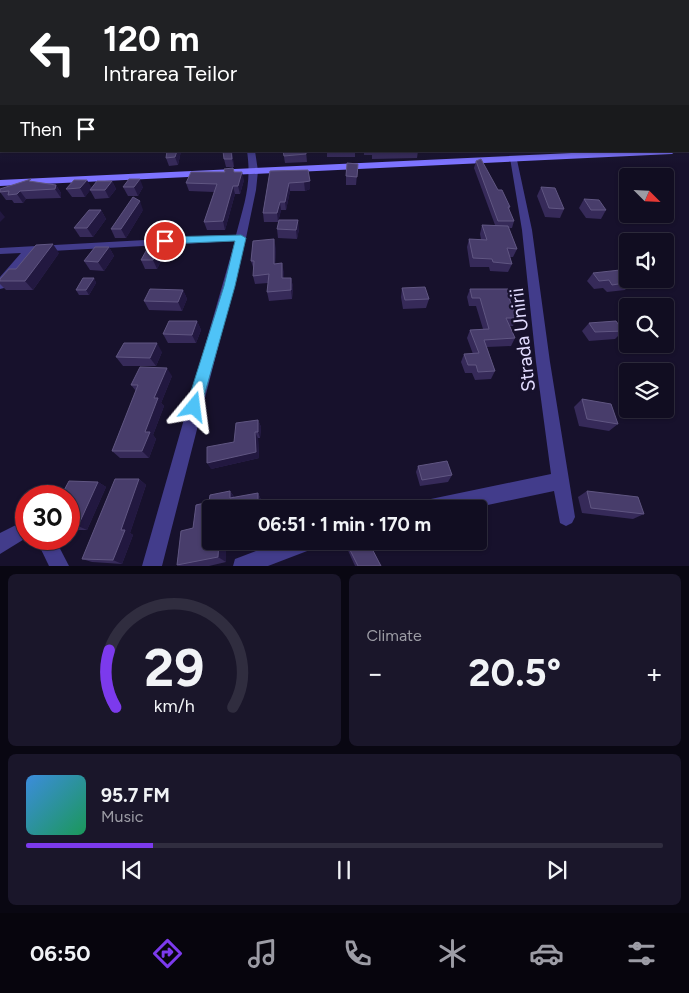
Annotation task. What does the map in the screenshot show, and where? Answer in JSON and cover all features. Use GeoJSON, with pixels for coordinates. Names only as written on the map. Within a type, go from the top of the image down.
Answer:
{"type":"FeatureCollection","features":[{"type":"Feature","properties":{"kind":"street"},"geometry":{"type":"LineString","coordinates":[[152,566],[241,238],[252,190],[254,171],[251,152]]}},
{"type":"Feature","properties":{"kind":"street"},"geometry":{"type":"LineString","coordinates":[[0,182],[513,160],[654,152]]}},
{"type":"Feature","properties":{"kind":"street","name":"Strada Unirii"},"geometry":{"type":"LineString","coordinates":[[513,160],[528,230],[542,362],[566,517]]}},
{"type":"Feature","properties":{"kind":"street"},"geometry":{"type":"LineString","coordinates":[[0,251],[241,238]]}},
{"type":"Feature","properties":{"kind":"street"},"geometry":{"type":"LineString","coordinates":[[0,285],[30,249]]}},
{"type":"Feature","properties":{"kind":"street"},"geometry":{"type":"LineString","coordinates":[[468,500],[560,480]]}},
{"type":"Feature","properties":{"kind":"street"},"geometry":{"type":"LineString","coordinates":[[0,545],[15,534]]}},
{"type":"Feature","properties":{"kind":"street"},"geometry":{"type":"LineString","coordinates":[[51,550],[60,566]]}},
{"type":"Feature","properties":{"kind":"street"},"geometry":{"type":"LineString","coordinates":[[242,566],[284,550]]}},
{"type":"Feature","properties":{"kind":"building"},"geometry":{"type":"Polygon","coordinates":[[[167,152],[177,152],[175,157],[166,158],[167,152]]]}},
{"type":"Feature","properties":{"kind":"building"},"geometry":{"type":"Polygon","coordinates":[[[223,152],[231,152],[232,159],[224,159],[223,152]]]}},
{"type":"Feature","properties":{"kind":"building"},"geometry":{"type":"Polygon","coordinates":[[[283,152],[306,152],[306,154],[284,156],[283,152]]]}},
{"type":"Feature","properties":{"kind":"building"},"geometry":{"type":"Polygon","coordinates":[[[481,159],[498,190],[502,190],[514,221],[498,221],[476,161],[481,159]]]}},
{"type":"Feature","properties":{"kind":"building"},"geometry":{"type":"Polygon","coordinates":[[[347,163],[358,164],[357,177],[346,176],[347,163]]]}},
{"type":"Feature","properties":{"kind":"building"},"geometry":{"type":"Polygon","coordinates":[[[233,168],[234,172],[242,172],[238,186],[233,186],[223,221],[204,222],[217,184],[186,183],[191,172],[225,172],[224,169],[233,168]]]}},
{"type":"Feature","properties":{"kind":"building"},"geometry":{"type":"Polygon","coordinates":[[[308,170],[310,181],[289,183],[285,202],[280,202],[277,213],[263,213],[270,171],[308,170]]]}},
{"type":"Feature","properties":{"kind":"building"},"geometry":{"type":"Polygon","coordinates":[[[31,179],[29,181],[56,185],[55,189],[20,191],[17,194],[8,195],[9,191],[0,192],[0,189],[31,179]]]}},
{"type":"Feature","properties":{"kind":"building"},"geometry":{"type":"Polygon","coordinates":[[[129,179],[140,179],[134,187],[123,187],[129,179]]]}},
{"type":"Feature","properties":{"kind":"building"},"geometry":{"type":"Polygon","coordinates":[[[74,180],[87,180],[80,188],[66,189],[74,180]]]}},
{"type":"Feature","properties":{"kind":"building"},"geometry":{"type":"Polygon","coordinates":[[[97,181],[112,181],[105,190],[90,190],[97,181]]]}},
{"type":"Feature","properties":{"kind":"building"},"geometry":{"type":"Polygon","coordinates":[[[541,187],[555,188],[564,209],[549,208],[541,187]]]}},
{"type":"Feature","properties":{"kind":"building"},"geometry":{"type":"Polygon","coordinates":[[[133,197],[140,201],[121,229],[111,229],[133,197]]]}},
{"type":"Feature","properties":{"kind":"building"},"geometry":{"type":"Polygon","coordinates":[[[584,199],[599,200],[606,210],[591,210],[584,199]]]}},
{"type":"Feature","properties":{"kind":"building"},"geometry":{"type":"Polygon","coordinates":[[[89,210],[101,210],[87,228],[74,228],[89,210]]]}},
{"type":"Feature","properties":{"kind":"building"},"geometry":{"type":"Polygon","coordinates":[[[279,220],[298,220],[296,230],[277,229],[279,220]]]}},
{"type":"Feature","properties":{"kind":"building"},"geometry":{"type":"Polygon","coordinates":[[[482,225],[508,226],[517,249],[507,248],[512,264],[493,262],[492,259],[473,258],[469,239],[487,240],[482,225]]]}},
{"type":"Feature","properties":{"kind":"building"},"geometry":{"type":"Polygon","coordinates":[[[274,239],[274,264],[282,263],[282,278],[291,278],[291,290],[267,292],[269,274],[253,276],[254,261],[251,261],[253,241],[274,239]]]}},
{"type":"Feature","properties":{"kind":"building"},"geometry":{"type":"Polygon","coordinates":[[[151,242],[162,242],[153,260],[141,260],[151,242]]]}},
{"type":"Feature","properties":{"kind":"building"},"geometry":{"type":"Polygon","coordinates":[[[53,244],[25,281],[0,281],[9,269],[16,269],[36,245],[53,244]]]}},
{"type":"Feature","properties":{"kind":"building"},"geometry":{"type":"Polygon","coordinates":[[[95,247],[109,247],[98,262],[84,261],[95,247]]]}},
{"type":"Feature","properties":{"kind":"building"},"geometry":{"type":"Polygon","coordinates":[[[619,270],[619,284],[612,285],[609,280],[599,281],[593,273],[619,270]]]}},
{"type":"Feature","properties":{"kind":"building"},"geometry":{"type":"Polygon","coordinates":[[[83,278],[94,278],[86,290],[76,290],[83,278]]]}},
{"type":"Feature","properties":{"kind":"building"},"geometry":{"type":"Polygon","coordinates":[[[425,287],[429,299],[405,300],[402,288],[425,287]]]}},
{"type":"Feature","properties":{"kind":"building"},"geometry":{"type":"Polygon","coordinates":[[[150,289],[183,290],[178,302],[144,301],[150,289]]]}},
{"type":"Feature","properties":{"kind":"building"},"geometry":{"type":"Polygon","coordinates":[[[470,289],[508,289],[512,298],[509,298],[517,318],[506,318],[515,338],[484,340],[495,371],[478,372],[476,365],[468,365],[464,354],[479,353],[470,330],[489,329],[480,298],[472,298],[470,289]]]}},
{"type":"Feature","properties":{"kind":"building"},"geometry":{"type":"Polygon","coordinates":[[[169,321],[197,321],[192,335],[163,334],[169,321]]]}},
{"type":"Feature","properties":{"kind":"building"},"geometry":{"type":"Polygon","coordinates":[[[616,321],[619,325],[619,331],[595,332],[589,323],[616,321]]]}},
{"type":"Feature","properties":{"kind":"building"},"geometry":{"type":"Polygon","coordinates":[[[124,343],[157,343],[150,358],[116,357],[124,343]]]}},
{"type":"Feature","properties":{"kind":"building"},"geometry":{"type":"Polygon","coordinates":[[[140,367],[167,368],[154,398],[158,398],[145,432],[150,432],[142,451],[112,451],[138,385],[131,385],[140,367]]]}},
{"type":"Feature","properties":{"kind":"building"},"geometry":{"type":"Polygon","coordinates":[[[582,399],[611,404],[618,424],[587,419],[582,399]]]}},
{"type":"Feature","properties":{"kind":"building"},"geometry":{"type":"Polygon","coordinates":[[[258,420],[258,432],[255,432],[256,452],[207,463],[207,447],[234,442],[236,423],[258,420]]]}},
{"type":"Feature","properties":{"kind":"building"},"geometry":{"type":"Polygon","coordinates":[[[447,461],[452,475],[422,480],[418,466],[447,461]]]}},
{"type":"Feature","properties":{"kind":"building"},"geometry":{"type":"Polygon","coordinates":[[[115,479],[139,479],[121,530],[125,530],[113,560],[82,559],[115,479]]]}},
{"type":"Feature","properties":{"kind":"building"},"geometry":{"type":"Polygon","coordinates":[[[69,481],[98,482],[80,522],[80,485],[67,485],[69,481]]]}},
{"type":"Feature","properties":{"kind":"building"},"geometry":{"type":"Polygon","coordinates":[[[230,491],[230,498],[258,493],[258,500],[209,500],[210,495],[230,491]]]}},
{"type":"Feature","properties":{"kind":"building"},"geometry":{"type":"Polygon","coordinates":[[[587,491],[638,497],[644,514],[591,508],[587,491]]]}},
{"type":"Feature","properties":{"kind":"building"},"geometry":{"type":"Polygon","coordinates":[[[202,504],[202,550],[218,550],[218,557],[177,565],[181,531],[193,528],[196,505],[202,504]]]}},
{"type":"Feature","properties":{"kind":"building"},"geometry":{"type":"Polygon","coordinates":[[[350,550],[373,550],[381,566],[358,566],[350,550]]]}},
{"type":"Feature","properties":{"kind":"route"},"geometry":{"type":"LineString","coordinates":[[165,241],[241,238],[194,407]]}}]}
